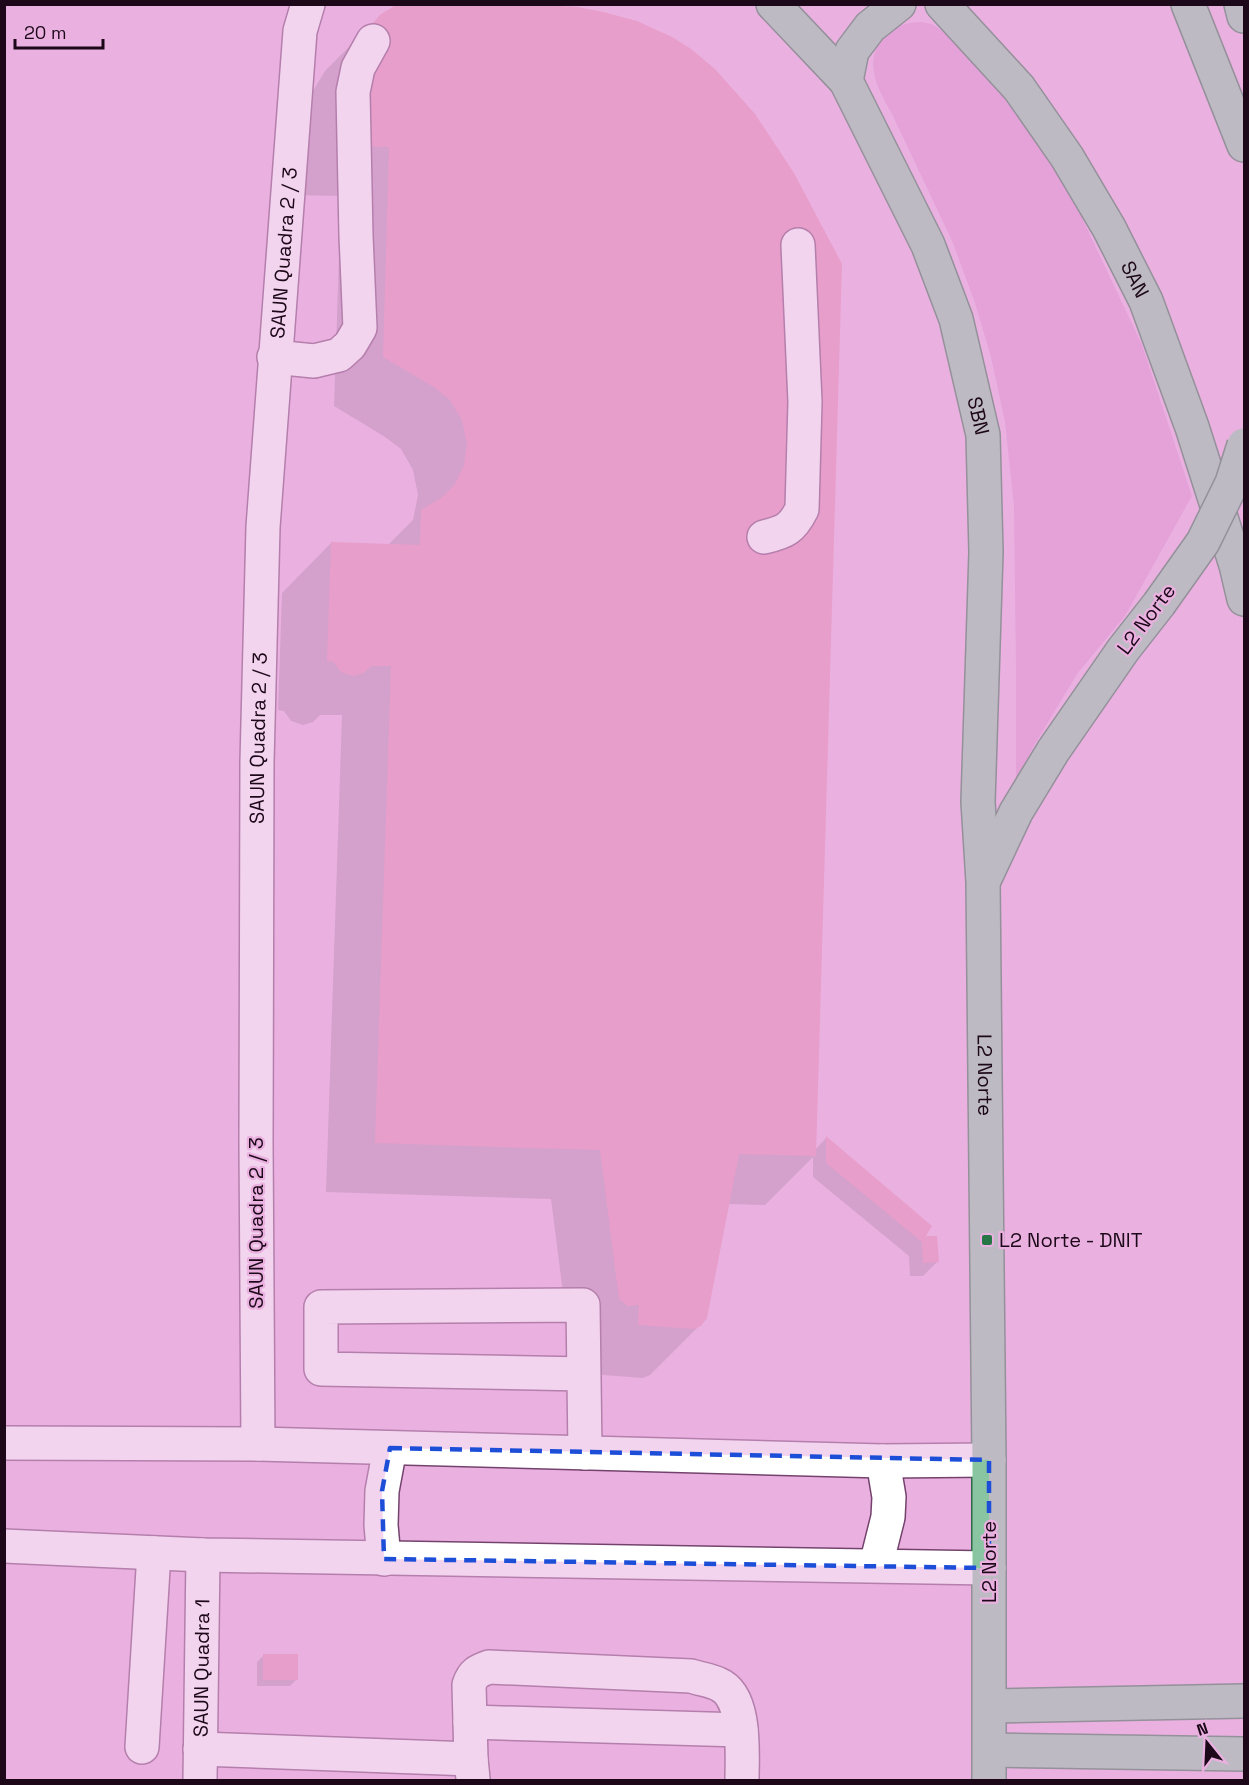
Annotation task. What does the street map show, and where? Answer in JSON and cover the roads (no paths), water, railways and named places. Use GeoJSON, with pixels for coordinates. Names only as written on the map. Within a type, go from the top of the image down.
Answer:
{"type":"FeatureCollection","features":[{"type":"Feature","properties":{"kind":"main road","name":"SBN"},"geometry":{"type":"LineString","coordinates":[[773,4],[846,81],[928,245],[956,319],[983,435],[986,552],[978,802],[983,882]]}},
{"type":"Feature","properties":{"kind":"main road"},"geometry":{"type":"LineString","coordinates":[[846,81],[852,51],[870,27],[899,4]]}},
{"type":"Feature","properties":{"kind":"main road","name":"SAN"},"geometry":{"type":"LineString","coordinates":[[942,4],[1019,88],[1067,158],[1109,228],[1136,280],[1146,301],[1192,428],[1245,599]]}},
{"type":"Feature","properties":{"kind":"main road"},"geometry":{"type":"LineString","coordinates":[[1188,4],[1245,145]]}},
{"type":"Feature","properties":{"kind":"main road"},"geometry":{"type":"LineString","coordinates":[[1240,4],[1245,15]]}},
{"type":"Feature","properties":{"kind":"main road","name":"L2 Norte"},"geometry":{"type":"LineString","coordinates":[[989,1765],[989,1460],[983,882],[1016,812],[1053,751],[1123,650],[1203,542],[1232,483],[1245,445]]}},
{"type":"Feature","properties":{"kind":"main road"},"geometry":{"type":"LineString","coordinates":[[990,1706],[1245,1701]]}},
{"type":"Feature","properties":{"kind":"main road"},"geometry":{"type":"LineString","coordinates":[[989,1765],[1245,1754]]}},
{"type":"Feature","properties":{"kind":"street","name":"SAUN Quadra 2 / 3"},"geometry":{"type":"LineString","coordinates":[[258,1444],[257,762],[263,526],[297,13]]}},
{"type":"Feature","properties":{"kind":"street"},"geometry":{"type":"LineString","coordinates":[[274,357],[314,361],[339,355],[350,345],[360,328],[353,92],[358,68],[373,41]]}},
{"type":"Feature","properties":{"kind":"street"},"geometry":{"type":"LineString","coordinates":[[764,537],[785,531],[794,524],[802,509],[805,402],[798,245]]}},
{"type":"Feature","properties":{"kind":"street"},"geometry":{"type":"LineString","coordinates":[[584,1374],[321,1369],[321,1307],[583,1305],[584,1374],[585,1453]]}},
{"type":"Feature","properties":{"kind":"street"},"geometry":{"type":"LineString","coordinates":[[4,1443],[258,1444],[883,1461],[989,1460]]}},
{"type":"Feature","properties":{"kind":"street"},"geometry":{"type":"LineString","coordinates":[[384,1559],[381,1525],[382,1491],[390,1448]]}},
{"type":"Feature","properties":{"kind":"street"},"geometry":{"type":"LineString","coordinates":[[876,1565],[888,1517],[889,1497],[883,1461]]}},
{"type":"Feature","properties":{"kind":"street"},"geometry":{"type":"LineString","coordinates":[[4,1546],[203,1555],[989,1568]]}},
{"type":"Feature","properties":{"kind":"street"},"geometry":{"type":"LineString","coordinates":[[142,1747],[154,1553]]}},
{"type":"Feature","properties":{"kind":"street","name":"SAUN Quadra 1"},"geometry":{"type":"LineString","coordinates":[[200,1765],[203,1555]]}},
{"type":"Feature","properties":{"kind":"street"},"geometry":{"type":"LineString","coordinates":[[200,1765],[472,1770],[469,1685],[472,1676],[489,1667],[691,1676],[720,1684],[732,1694],[737,1707],[741,1730],[742,1780]]}},
{"type":"Feature","properties":{"kind":"street"},"geometry":{"type":"LineString","coordinates":[[470,1722],[741,1730]]}},
{"type":"Feature","properties":{"kind":"place","name":"L2 Norte - DNIT"},"geometry":{"type":"Point","coordinates":[987,1240]}}]}
